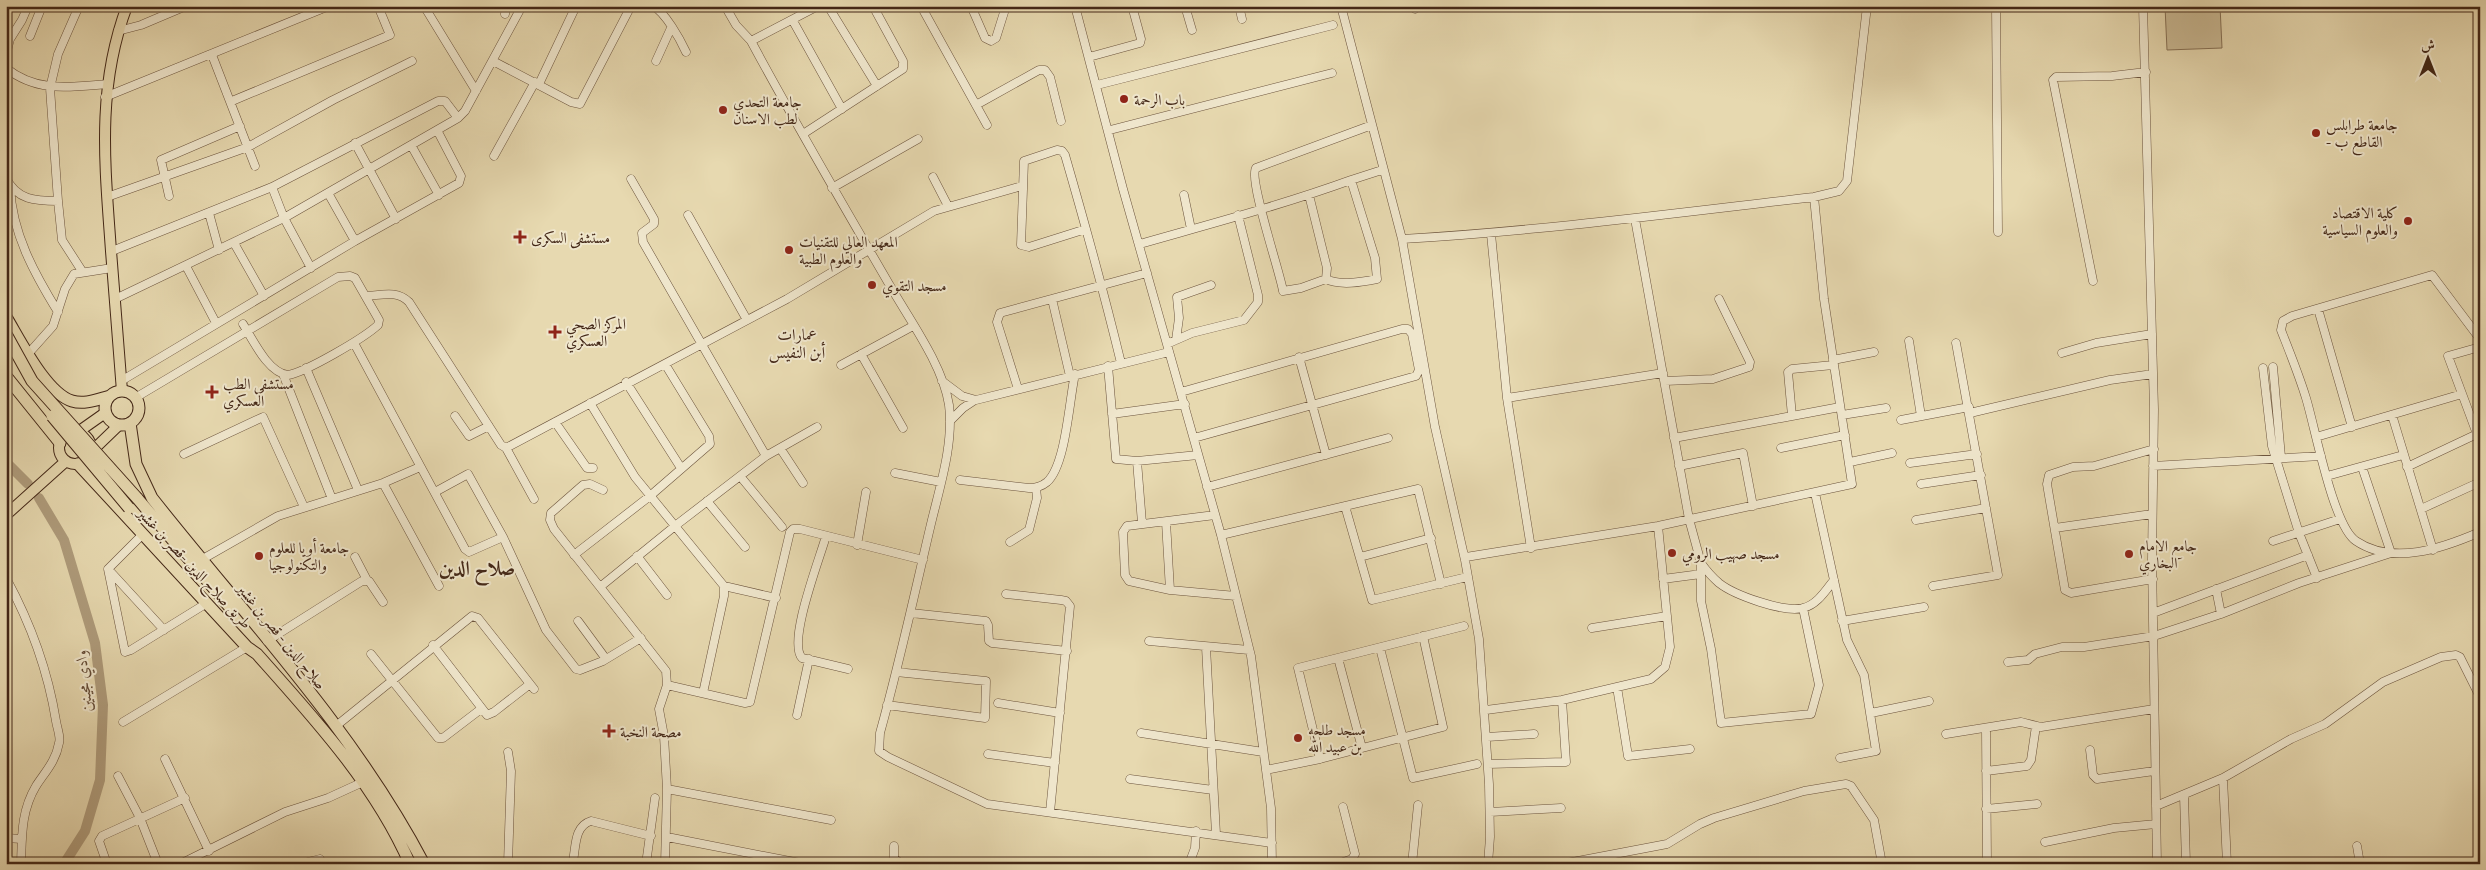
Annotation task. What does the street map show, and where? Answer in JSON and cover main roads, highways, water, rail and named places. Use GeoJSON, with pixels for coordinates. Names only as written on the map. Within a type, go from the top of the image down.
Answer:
{"type":"FeatureCollection","features":[{"type":"Feature","properties":{"kind":"highway"},"geometry":{"type":"LineString","coordinates":[[6,317],[28,354],[53,387],[66,399],[86,402],[110,396]]}},
{"type":"Feature","properties":{"kind":"highway"},"geometry":{"type":"LineString","coordinates":[[6,334],[32,381],[137,498],[251,632],[267,640]]}},
{"type":"Feature","properties":{"kind":"highway"},"geometry":{"type":"LineString","coordinates":[[6,352],[29,388],[129,508],[247,637],[257,654]]}},
{"type":"Feature","properties":{"kind":"highway"},"geometry":{"type":"LineString","coordinates":[[6,376],[60,443]]}},
{"type":"Feature","properties":{"kind":"highway"},"geometry":{"type":"LineString","coordinates":[[121,386],[135,398],[138,412],[124,424],[110,421],[105,413],[106,402],[121,386]]}},
{"type":"Feature","properties":{"kind":"highway","name":"صلاح الدين - قصر بن غشير"},"geometry":{"type":"LineString","coordinates":[[124,424],[144,484],[201,560],[336,726],[380,788],[424,864]]}},
{"type":"Feature","properties":{"kind":"highway","name":"طريق صلاح الدين -قصر بن غشير"},"geometry":{"type":"LineString","coordinates":[[78,464],[310,713],[363,782],[389,823],[410,864]]}},
{"type":"Feature","properties":{"kind":"highway"},"geometry":{"type":"LineString","coordinates":[[411,840],[434,864]]}},
{"type":"Feature","properties":{"kind":"main road"},"geometry":{"type":"LineString","coordinates":[[121,386],[107,196],[104,127],[107,84],[118,31],[127,6]]}},
{"type":"Feature","properties":{"kind":"main road"},"geometry":{"type":"LineString","coordinates":[[105,413],[78,432],[67,434],[60,443],[61,454],[66,461],[78,464],[88,458],[91,452],[124,424]]}},
{"type":"Feature","properties":{"kind":"main road"},"geometry":{"type":"LineString","coordinates":[[78,432],[88,438],[91,452]]}},
{"type":"Feature","properties":{"kind":"main road"},"geometry":{"type":"LineString","coordinates":[[6,515],[66,461]]}},
{"type":"Feature","properties":{"kind":"waterway","name":"وادي مجينين"},"geometry":{"type":"LineString","coordinates":[[6,462],[28,484]]}},
{"type":"Feature","properties":{"kind":"waterway","name":"وادي مجينين"},"geometry":{"type":"LineString","coordinates":[[39,498],[64,540],[95,643],[103,705],[100,780],[85,831],[64,864]]}},
{"type":"Feature","properties":{"kind":"place","name":"باب الرحمة"},"geometry":{"type":"Point","coordinates":[1124,99]}},
{"type":"Feature","properties":{"kind":"place","name":"جامعة التحدي لطب الاسنان"},"geometry":{"type":"Point","coordinates":[723,110]}},
{"type":"Feature","properties":{"kind":"place","name":"جامعة طرابلس - القاطع ب"},"geometry":{"type":"Point","coordinates":[2316,133]}},
{"type":"Feature","properties":{"kind":"place","name":"كلية الاقتصاد والعلوم السياسية"},"geometry":{"type":"Point","coordinates":[2408,221]}},
{"type":"Feature","properties":{"kind":"place","name":"مستشفى السكرى"},"geometry":{"type":"Point","coordinates":[520,237]}},
{"type":"Feature","properties":{"kind":"place","name":"المعهد العالي للتقنيات والعلوم الطبية"},"geometry":{"type":"Point","coordinates":[789,250]}},
{"type":"Feature","properties":{"kind":"place","name":"مسجد التقوي"},"geometry":{"type":"Point","coordinates":[872,285]}},
{"type":"Feature","properties":{"kind":"place","name":"المركز الصحي العسكري"},"geometry":{"type":"Point","coordinates":[555,332]}},
{"type":"Feature","properties":{"kind":"place","name":"مستشفي الطب العسكري"},"geometry":{"type":"Point","coordinates":[212,392]}},
{"type":"Feature","properties":{"kind":"place","name":"مسجد صهيب الرومي"},"geometry":{"type":"Point","coordinates":[1672,553]}},
{"type":"Feature","properties":{"kind":"place","name":"جامع الامام البخاري"},"geometry":{"type":"Point","coordinates":[2129,554]}},
{"type":"Feature","properties":{"kind":"place","name":"جامعة أويا للعلوم والتكنولوجيا"},"geometry":{"type":"Point","coordinates":[259,556]}},
{"type":"Feature","properties":{"kind":"place","name":"مصحة النخبة"},"geometry":{"type":"Point","coordinates":[609,731]}},
{"type":"Feature","properties":{"kind":"place","name":"مسجد طلحه بن عبيد الله"},"geometry":{"type":"Point","coordinates":[1298,738]}},
{"type":"Feature","properties":{"kind":"district","name":"عمارات أبن النفيس"},"geometry":{"type":"Point","coordinates":[797,343]}},
{"type":"Feature","properties":{"kind":"district","name":"صلاح الدين"},"geometry":{"type":"Point","coordinates":[477,567]}}]}
